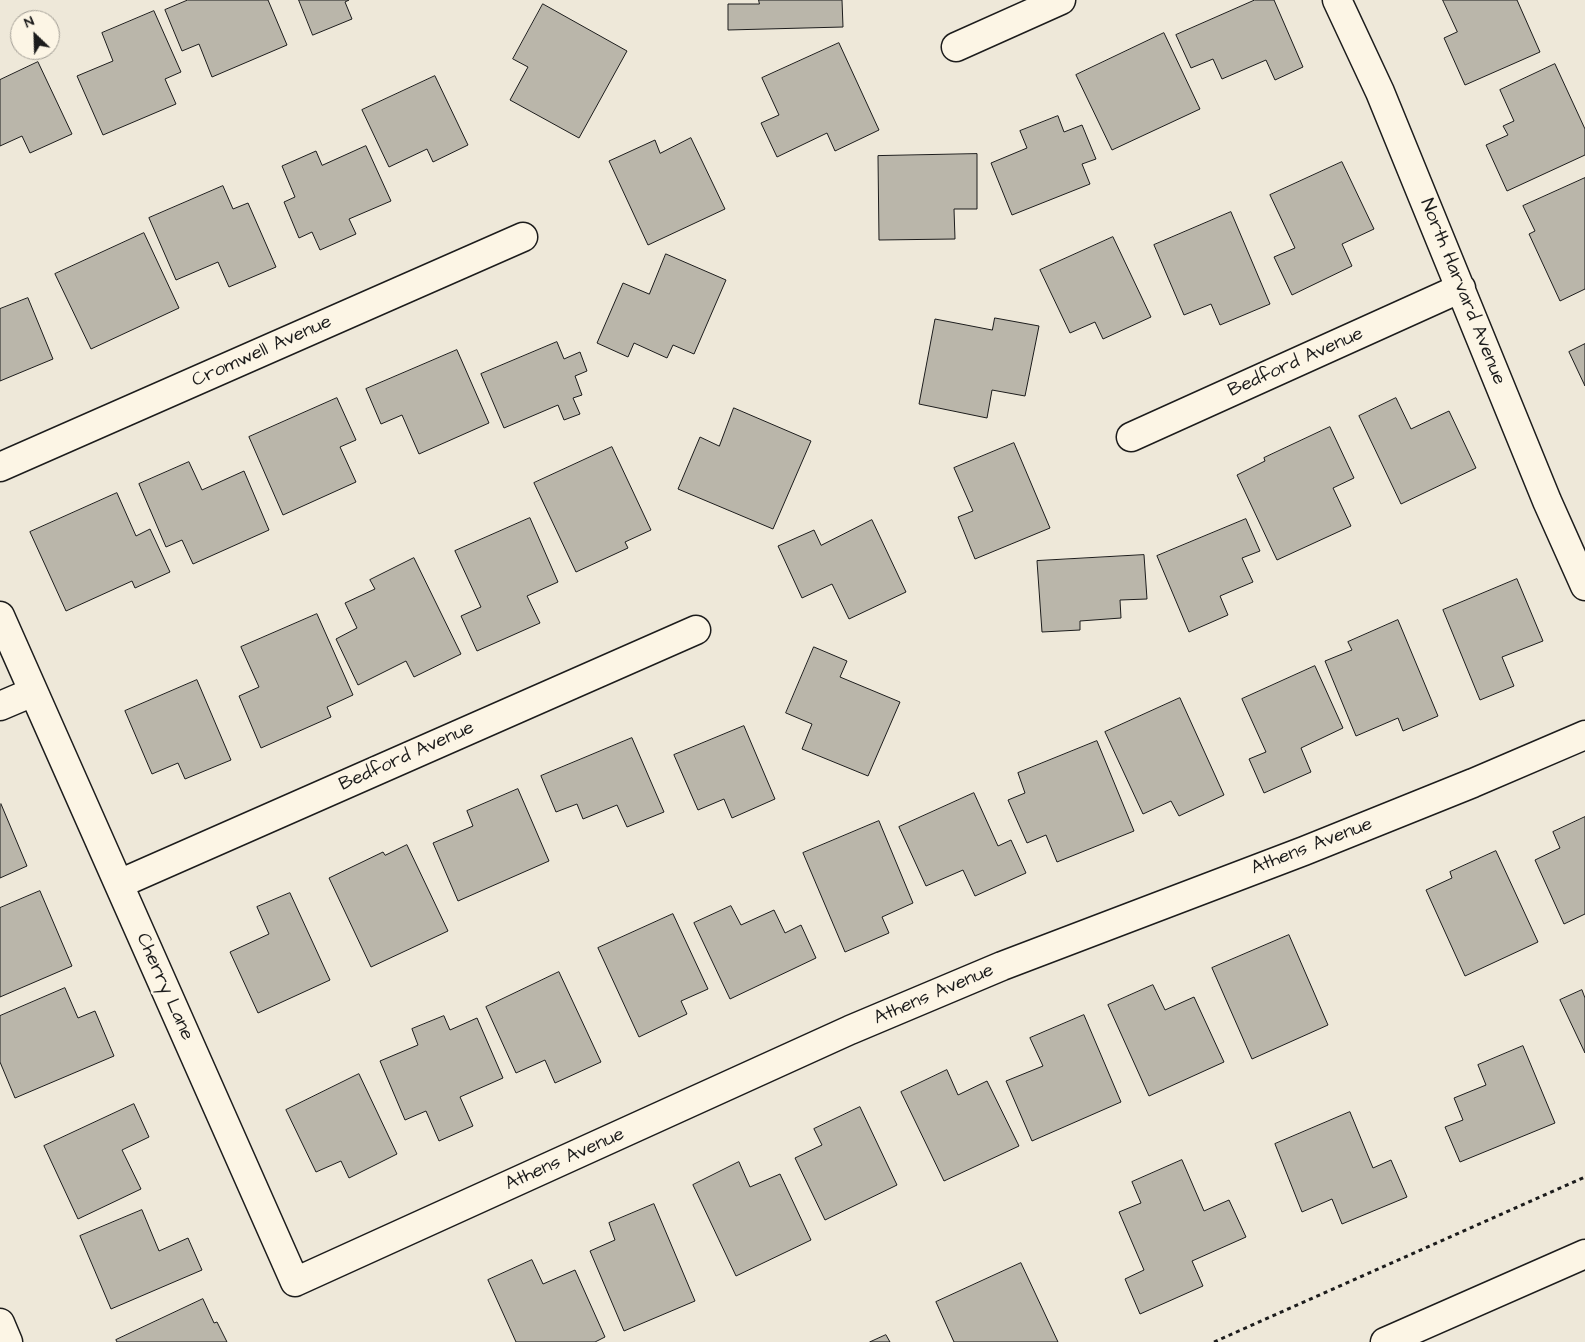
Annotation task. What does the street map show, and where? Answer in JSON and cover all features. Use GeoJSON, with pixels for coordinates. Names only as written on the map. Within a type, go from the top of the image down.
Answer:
{"type":"FeatureCollection","features":[{"type":"Feature","properties":{"kind":"street"},"geometry":{"type":"LineString","coordinates":[[956,47],[1061,0]]}},
{"type":"Feature","properties":{"kind":"street","name":"North Harvard Avenue"},"geometry":{"type":"LineString","coordinates":[[1336,0],[1380,92],[1547,501],[1585,586]]}},
{"type":"Feature","properties":{"kind":"street","name":"Cromwell Avenue"},"geometry":{"type":"LineString","coordinates":[[0,467],[523,236]]}},
{"type":"Feature","properties":{"kind":"street","name":"Bedford Avenue"},"geometry":{"type":"LineString","coordinates":[[1130,438],[1461,288]]}},
{"type":"Feature","properties":{"kind":"street","name":"Cherry Lane"},"geometry":{"type":"LineString","coordinates":[[0,616],[296,1282]]}},
{"type":"Feature","properties":{"kind":"street","name":"Bedford Avenue"},"geometry":{"type":"LineString","coordinates":[[119,884],[696,630]]}},
{"type":"Feature","properties":{"kind":"street"},"geometry":{"type":"LineString","coordinates":[[0,706],[33,692]]}},
{"type":"Feature","properties":{"kind":"street","name":"Athens Avenue"},"geometry":{"type":"LineString","coordinates":[[296,1282],[850,1030],[1002,966],[1304,851],[1473,783],[1585,735]]}},
{"type":"Feature","properties":{"kind":"street"},"geometry":{"type":"LineString","coordinates":[[1385,1342],[1585,1254]]}},
{"type":"Feature","properties":{"kind":"street"},"geometry":{"type":"LineString","coordinates":[[0,1323],[8,1342]]}},
{"type":"Feature","properties":{"kind":"path"},"geometry":{"type":"LineString","coordinates":[[1214,1342],[1585,1177]]}},
{"type":"Feature","properties":{"kind":"building"},"geometry":{"type":"Polygon","coordinates":[[[188,0],[268,0],[287,45],[212,77],[199,44],[182,51],[165,10],[188,0]]]}},
{"type":"Feature","properties":{"kind":"building"},"geometry":{"type":"Polygon","coordinates":[[[299,0],[349,0],[345,2],[352,19],[313,35],[299,0]]]}},
{"type":"Feature","properties":{"kind":"building"},"geometry":{"type":"Polygon","coordinates":[[[759,0],[842,0],[843,27],[728,30],[728,4],[759,4],[759,0]]]}},
{"type":"Feature","properties":{"kind":"building"},"geometry":{"type":"Polygon","coordinates":[[[1255,0],[1274,0],[1303,67],[1275,80],[1266,60],[1222,79],[1213,59],[1191,68],[1176,35],[1255,0]]]}},
{"type":"Feature","properties":{"kind":"building"},"geometry":{"type":"Polygon","coordinates":[[[1443,0],[1517,0],[1540,52],[1465,85],[1444,38],[1457,32],[1443,0]]]}},
{"type":"Feature","properties":{"kind":"building"},"geometry":{"type":"Polygon","coordinates":[[[543,4],[627,51],[579,138],[510,100],[528,67],[513,59],[543,4]]]}},
{"type":"Feature","properties":{"kind":"building"},"geometry":{"type":"Polygon","coordinates":[[[154,11],[181,72],[165,79],[176,104],[103,135],[77,76],[113,61],[102,33],[154,11]]]}},
{"type":"Feature","properties":{"kind":"building"},"geometry":{"type":"Polygon","coordinates":[[[1164,33],[1200,109],[1112,150],[1076,75],[1164,33]]]}},
{"type":"Feature","properties":{"kind":"building"},"geometry":{"type":"Polygon","coordinates":[[[839,43],[879,130],[835,151],[827,133],[777,157],[761,123],[779,115],[762,78],[839,43]]]}},
{"type":"Feature","properties":{"kind":"building"},"geometry":{"type":"Polygon","coordinates":[[[38,62],[72,134],[30,153],[22,136],[0,146],[0,80],[38,62]]]}},
{"type":"Feature","properties":{"kind":"building"},"geometry":{"type":"Polygon","coordinates":[[[1555,64],[1585,129],[1585,155],[1507,191],[1486,145],[1508,135],[1503,126],[1514,121],[1500,90],[1555,64]]]}},
{"type":"Feature","properties":{"kind":"building"},"geometry":{"type":"Polygon","coordinates":[[[435,76],[468,145],[433,162],[427,149],[389,167],[362,110],[435,76]]]}},
{"type":"Feature","properties":{"kind":"building"},"geometry":{"type":"Polygon","coordinates":[[[1058,116],[1064,132],[1082,125],[1096,159],[1082,164],[1090,184],[1012,215],[991,163],[1027,148],[1020,131],[1058,116]]]}},
{"type":"Feature","properties":{"kind":"building"},"geometry":{"type":"Polygon","coordinates":[[[691,138],[725,209],[648,245],[609,161],[655,140],[660,153],[691,138]]]}},
{"type":"Feature","properties":{"kind":"building"},"geometry":{"type":"Polygon","coordinates":[[[366,146],[391,201],[349,219],[356,234],[320,250],[312,232],[299,238],[284,202],[295,197],[282,166],[316,151],[322,165],[366,146]]]}},
{"type":"Feature","properties":{"kind":"building"},"geometry":{"type":"Polygon","coordinates":[[[977,154],[977,209],[954,209],[955,239],[879,240],[878,156],[977,154]]]}},
{"type":"Feature","properties":{"kind":"building"},"geometry":{"type":"Polygon","coordinates":[[[1342,162],[1374,229],[1342,244],[1352,266],[1292,295],[1274,257],[1295,248],[1270,195],[1342,162]]]}},
{"type":"Feature","properties":{"kind":"building"},"geometry":{"type":"Polygon","coordinates":[[[1585,178],[1585,289],[1560,301],[1529,234],[1535,231],[1523,206],[1585,178]]]}},
{"type":"Feature","properties":{"kind":"building"},"geometry":{"type":"Polygon","coordinates":[[[223,186],[233,209],[248,203],[276,267],[229,287],[218,262],[176,280],[149,218],[223,186]]]}},
{"type":"Feature","properties":{"kind":"building"},"geometry":{"type":"Polygon","coordinates":[[[1231,212],[1270,304],[1220,325],[1211,304],[1184,315],[1154,245],[1231,212]]]}},
{"type":"Feature","properties":{"kind":"building"},"geometry":{"type":"Polygon","coordinates":[[[144,233],[179,308],[91,349],[55,274],[144,233]]]}},
{"type":"Feature","properties":{"kind":"building"},"geometry":{"type":"Polygon","coordinates":[[[1113,237],[1151,317],[1103,339],[1095,322],[1070,333],[1040,270],[1113,237]]]}},
{"type":"Feature","properties":{"kind":"building"},"geometry":{"type":"Polygon","coordinates":[[[666,254],[726,280],[694,354],[673,345],[667,358],[634,343],[628,357],[597,343],[623,283],[649,294],[666,254]]]}},
{"type":"Feature","properties":{"kind":"building"},"geometry":{"type":"Polygon","coordinates":[[[28,298],[53,359],[0,381],[0,309],[28,298]]]}},
{"type":"Feature","properties":{"kind":"building"},"geometry":{"type":"Polygon","coordinates":[[[995,318],[1039,326],[1025,396],[992,390],[987,418],[919,404],[935,319],[992,330],[995,318]]]}},
{"type":"Feature","properties":{"kind":"building"},"geometry":{"type":"Polygon","coordinates":[[[557,342],[564,359],[580,352],[587,371],[575,376],[582,395],[573,398],[580,414],[564,420],[558,405],[504,428],[481,374],[557,342]]]}},
{"type":"Feature","properties":{"kind":"building"},"geometry":{"type":"Polygon","coordinates":[[[1585,344],[1585,386],[1569,352],[1585,344]]]}},
{"type":"Feature","properties":{"kind":"building"},"geometry":{"type":"Polygon","coordinates":[[[457,350],[489,423],[419,454],[402,415],[381,424],[366,389],[457,350]]]}},
{"type":"Feature","properties":{"kind":"building"},"geometry":{"type":"Polygon","coordinates":[[[337,398],[356,440],[340,447],[356,482],[283,515],[249,437],[337,398]]]}},
{"type":"Feature","properties":{"kind":"building"},"geometry":{"type":"Polygon","coordinates":[[[1396,398],[1411,429],[1449,411],[1476,468],[1401,504],[1359,416],[1396,398]]]}},
{"type":"Feature","properties":{"kind":"building"},"geometry":{"type":"Polygon","coordinates":[[[734,408],[811,441],[773,529],[678,489],[700,437],[719,446],[734,408]]]}},
{"type":"Feature","properties":{"kind":"building"},"geometry":{"type":"Polygon","coordinates":[[[1330,427],[1354,478],[1333,488],[1351,526],[1277,560],[1237,475],[1265,461],[1264,458],[1330,427]]]}},
{"type":"Feature","properties":{"kind":"building"},"geometry":{"type":"Polygon","coordinates":[[[1014,443],[1050,528],[975,559],[958,517],[973,511],[954,468],[1014,443]]]}},
{"type":"Feature","properties":{"kind":"building"},"geometry":{"type":"Polygon","coordinates":[[[612,447],[651,530],[625,542],[628,548],[576,572],[534,483],[612,447]]]}},
{"type":"Feature","properties":{"kind":"building"},"geometry":{"type":"Polygon","coordinates":[[[189,462],[202,490],[244,471],[269,530],[193,564],[182,540],[166,547],[139,484],[189,462]]]}},
{"type":"Feature","properties":{"kind":"building"},"geometry":{"type":"Polygon","coordinates":[[[117,493],[136,536],[150,529],[170,572],[135,588],[132,581],[66,611],[30,532],[117,493]]]}},
{"type":"Feature","properties":{"kind":"building"},"geometry":{"type":"Polygon","coordinates":[[[530,518],[558,582],[527,596],[540,623],[477,651],[461,616],[481,607],[455,551],[530,518]]]}},
{"type":"Feature","properties":{"kind":"building"},"geometry":{"type":"Polygon","coordinates":[[[1246,519],[1260,551],[1242,558],[1253,582],[1220,596],[1228,615],[1189,632],[1157,556],[1246,519]]]}},
{"type":"Feature","properties":{"kind":"building"},"geometry":{"type":"Polygon","coordinates":[[[872,520],[906,592],[849,619],[832,584],[802,598],[778,546],[814,530],[821,545],[872,520]]]}},
{"type":"Feature","properties":{"kind":"building"},"geometry":{"type":"Polygon","coordinates":[[[1144,555],[1147,599],[1120,600],[1121,618],[1080,621],[1080,630],[1042,632],[1037,561],[1144,555]]]}},
{"type":"Feature","properties":{"kind":"building"},"geometry":{"type":"Polygon","coordinates":[[[414,558],[461,654],[414,677],[406,661],[358,685],[336,639],[357,628],[345,603],[375,589],[370,580],[414,558]]]}},
{"type":"Feature","properties":{"kind":"building"},"geometry":{"type":"Polygon","coordinates":[[[1517,579],[1543,641],[1502,657],[1514,686],[1480,700],[1443,610],[1517,579]]]}},
{"type":"Feature","properties":{"kind":"building"},"geometry":{"type":"Polygon","coordinates":[[[317,614],[353,695],[327,707],[331,717],[261,748],[239,696],[259,687],[241,647],[317,614]]]}},
{"type":"Feature","properties":{"kind":"building"},"geometry":{"type":"Polygon","coordinates":[[[1398,620],[1438,716],[1403,731],[1398,718],[1356,736],[1325,661],[1352,650],[1348,642],[1398,620]]]}},
{"type":"Feature","properties":{"kind":"building"},"geometry":{"type":"Polygon","coordinates":[[[814,647],[847,661],[840,677],[900,702],[868,776],[802,749],[812,724],[786,713],[814,647]]]}},
{"type":"Feature","properties":{"kind":"building"},"geometry":{"type":"Polygon","coordinates":[[[1315,666],[1343,728],[1301,748],[1311,772],[1264,793],[1249,759],[1266,752],[1242,699],[1315,666]]]}},
{"type":"Feature","properties":{"kind":"building"},"geometry":{"type":"Polygon","coordinates":[[[197,680],[231,760],[185,779],[178,763],[152,774],[125,711],[197,680]]]}},
{"type":"Feature","properties":{"kind":"building"},"geometry":{"type":"Polygon","coordinates":[[[1180,698],[1224,795],[1179,816],[1171,801],[1143,814],[1105,732],[1180,698]]]}},
{"type":"Feature","properties":{"kind":"building"},"geometry":{"type":"Polygon","coordinates":[[[744,726],[775,799],[732,818],[724,799],[698,810],[674,755],[744,726]]]}},
{"type":"Feature","properties":{"kind":"building"},"geometry":{"type":"Polygon","coordinates":[[[632,738],[664,812],[627,827],[617,805],[583,819],[577,804],[556,812],[541,776],[632,738]]]}},
{"type":"Feature","properties":{"kind":"building"},"geometry":{"type":"Polygon","coordinates":[[[1097,741],[1134,831],[1057,862],[1046,835],[1027,843],[1008,800],[1025,793],[1018,773],[1097,741]]]}},
{"type":"Feature","properties":{"kind":"building"},"geometry":{"type":"Polygon","coordinates":[[[518,789],[549,861],[458,901],[433,843],[473,826],[467,811],[518,789]]]}},
{"type":"Feature","properties":{"kind":"building"},"geometry":{"type":"Polygon","coordinates":[[[974,793],[998,846],[1011,840],[1026,873],[975,896],[963,870],[926,886],[899,827],[974,793]]]}},
{"type":"Feature","properties":{"kind":"building"},"geometry":{"type":"Polygon","coordinates":[[[0,805],[27,866],[0,878],[0,805]]]}},
{"type":"Feature","properties":{"kind":"building"},"geometry":{"type":"Polygon","coordinates":[[[1585,817],[1585,914],[1564,924],[1535,860],[1560,848],[1553,832],[1585,817]]]}},
{"type":"Feature","properties":{"kind":"building"},"geometry":{"type":"Polygon","coordinates":[[[879,821],[913,903],[882,917],[889,933],[845,952],[803,853],[879,821]]]}},
{"type":"Feature","properties":{"kind":"building"},"geometry":{"type":"Polygon","coordinates":[[[407,845],[448,931],[371,967],[329,878],[383,852],[385,855],[407,845]]]}},
{"type":"Feature","properties":{"kind":"building"},"geometry":{"type":"Polygon","coordinates":[[[1496,851],[1538,942],[1465,976],[1426,890],[1452,878],[1450,872],[1496,851]]]}},
{"type":"Feature","properties":{"kind":"building"},"geometry":{"type":"Polygon","coordinates":[[[40,891],[72,966],[0,997],[0,908],[40,891]]]}},
{"type":"Feature","properties":{"kind":"building"},"geometry":{"type":"Polygon","coordinates":[[[290,893],[330,980],[258,1013],[230,952],[269,934],[257,907],[290,893]]]}},
{"type":"Feature","properties":{"kind":"building"},"geometry":{"type":"Polygon","coordinates":[[[731,906],[741,925],[774,910],[785,933],[801,925],[816,958],[730,999],[694,923],[731,906]]]}},
{"type":"Feature","properties":{"kind":"building"},"geometry":{"type":"Polygon","coordinates":[[[673,914],[708,989],[681,1001],[687,1014],[639,1037],[598,948],[673,914]]]}},
{"type":"Feature","properties":{"kind":"building"},"geometry":{"type":"Polygon","coordinates":[[[1289,935],[1328,1025],[1252,1059],[1212,968],[1289,935]]]}},
{"type":"Feature","properties":{"kind":"building"},"geometry":{"type":"Polygon","coordinates":[[[559,972],[601,1062],[555,1083],[545,1060],[516,1073],[486,1007],[559,972]]]}},
{"type":"Feature","properties":{"kind":"building"},"geometry":{"type":"Polygon","coordinates":[[[1153,985],[1165,1010],[1194,997],[1224,1062],[1149,1096],[1108,1005],[1153,985]]]}},
{"type":"Feature","properties":{"kind":"building"},"geometry":{"type":"Polygon","coordinates":[[[65,988],[78,1018],[95,1011],[114,1056],[15,1098],[0,1062],[0,1016],[65,988]]]}},
{"type":"Feature","properties":{"kind":"building"},"geometry":{"type":"Polygon","coordinates":[[[1582,990],[1585,998],[1585,1053],[1560,1000],[1582,990]]]}},
{"type":"Feature","properties":{"kind":"building"},"geometry":{"type":"Polygon","coordinates":[[[1084,1015],[1121,1102],[1032,1141],[1006,1081],[1043,1066],[1030,1038],[1084,1015]]]}},
{"type":"Feature","properties":{"kind":"building"},"geometry":{"type":"Polygon","coordinates":[[[444,1016],[450,1030],[477,1018],[503,1078],[460,1097],[473,1126],[439,1141],[426,1111],[405,1120],[380,1061],[418,1045],[412,1029],[444,1016]]]}},
{"type":"Feature","properties":{"kind":"building"},"geometry":{"type":"Polygon","coordinates":[[[1523,1046],[1555,1123],[1460,1162],[1445,1127],[1463,1120],[1454,1098],[1486,1085],[1478,1065],[1523,1046]]]}},
{"type":"Feature","properties":{"kind":"building"},"geometry":{"type":"Polygon","coordinates":[[[947,1070],[958,1095],[987,1081],[1019,1146],[944,1181],[901,1092],[947,1070]]]}},
{"type":"Feature","properties":{"kind":"building"},"geometry":{"type":"Polygon","coordinates":[[[359,1074],[397,1154],[349,1178],[341,1161],[316,1172],[286,1110],[359,1074]]]}},
{"type":"Feature","properties":{"kind":"building"},"geometry":{"type":"Polygon","coordinates":[[[134,1104],[149,1137],[122,1150],[141,1189],[78,1219],[44,1146],[134,1104]]]}},
{"type":"Feature","properties":{"kind":"building"},"geometry":{"type":"Polygon","coordinates":[[[860,1107],[897,1185],[825,1220],[795,1158],[822,1145],[814,1129],[860,1107]]]}},
{"type":"Feature","properties":{"kind":"building"},"geometry":{"type":"Polygon","coordinates":[[[1350,1112],[1373,1168],[1391,1160],[1407,1197],[1342,1224],[1332,1199],[1302,1212],[1275,1144],[1350,1112]]]}},
{"type":"Feature","properties":{"kind":"building"},"geometry":{"type":"Polygon","coordinates":[[[1182,1160],[1204,1211],[1229,1200],[1246,1237],[1192,1261],[1203,1286],[1140,1314],[1125,1279],[1144,1270],[1119,1212],[1141,1203],[1132,1182],[1182,1160]]]}},
{"type":"Feature","properties":{"kind":"building"},"geometry":{"type":"Polygon","coordinates":[[[739,1162],[750,1187],[780,1174],[811,1240],[736,1276],[693,1185],[739,1162]]]}},
{"type":"Feature","properties":{"kind":"building"},"geometry":{"type":"Polygon","coordinates":[[[654,1204],[695,1301],[624,1331],[590,1251],[615,1240],[609,1223],[654,1204]]]}},
{"type":"Feature","properties":{"kind":"building"},"geometry":{"type":"Polygon","coordinates":[[[142,1210],[159,1251],[188,1238],[202,1270],[111,1309],[80,1236],[142,1210]]]}},
{"type":"Feature","properties":{"kind":"building"},"geometry":{"type":"Polygon","coordinates":[[[532,1260],[543,1284],[575,1270],[605,1337],[595,1342],[516,1342],[488,1280],[532,1260]]]}},
{"type":"Feature","properties":{"kind":"building"},"geometry":{"type":"Polygon","coordinates":[[[1021,1263],[1058,1342],[954,1342],[936,1302],[1021,1263]]]}},
{"type":"Feature","properties":{"kind":"building"},"geometry":{"type":"Polygon","coordinates":[[[203,1299],[214,1323],[217,1322],[227,1342],[117,1342],[116,1340],[203,1299]]]}},
{"type":"Feature","properties":{"kind":"building"},"geometry":{"type":"Polygon","coordinates":[[[886,1335],[890,1342],[870,1342],[886,1335]]]}}]}
